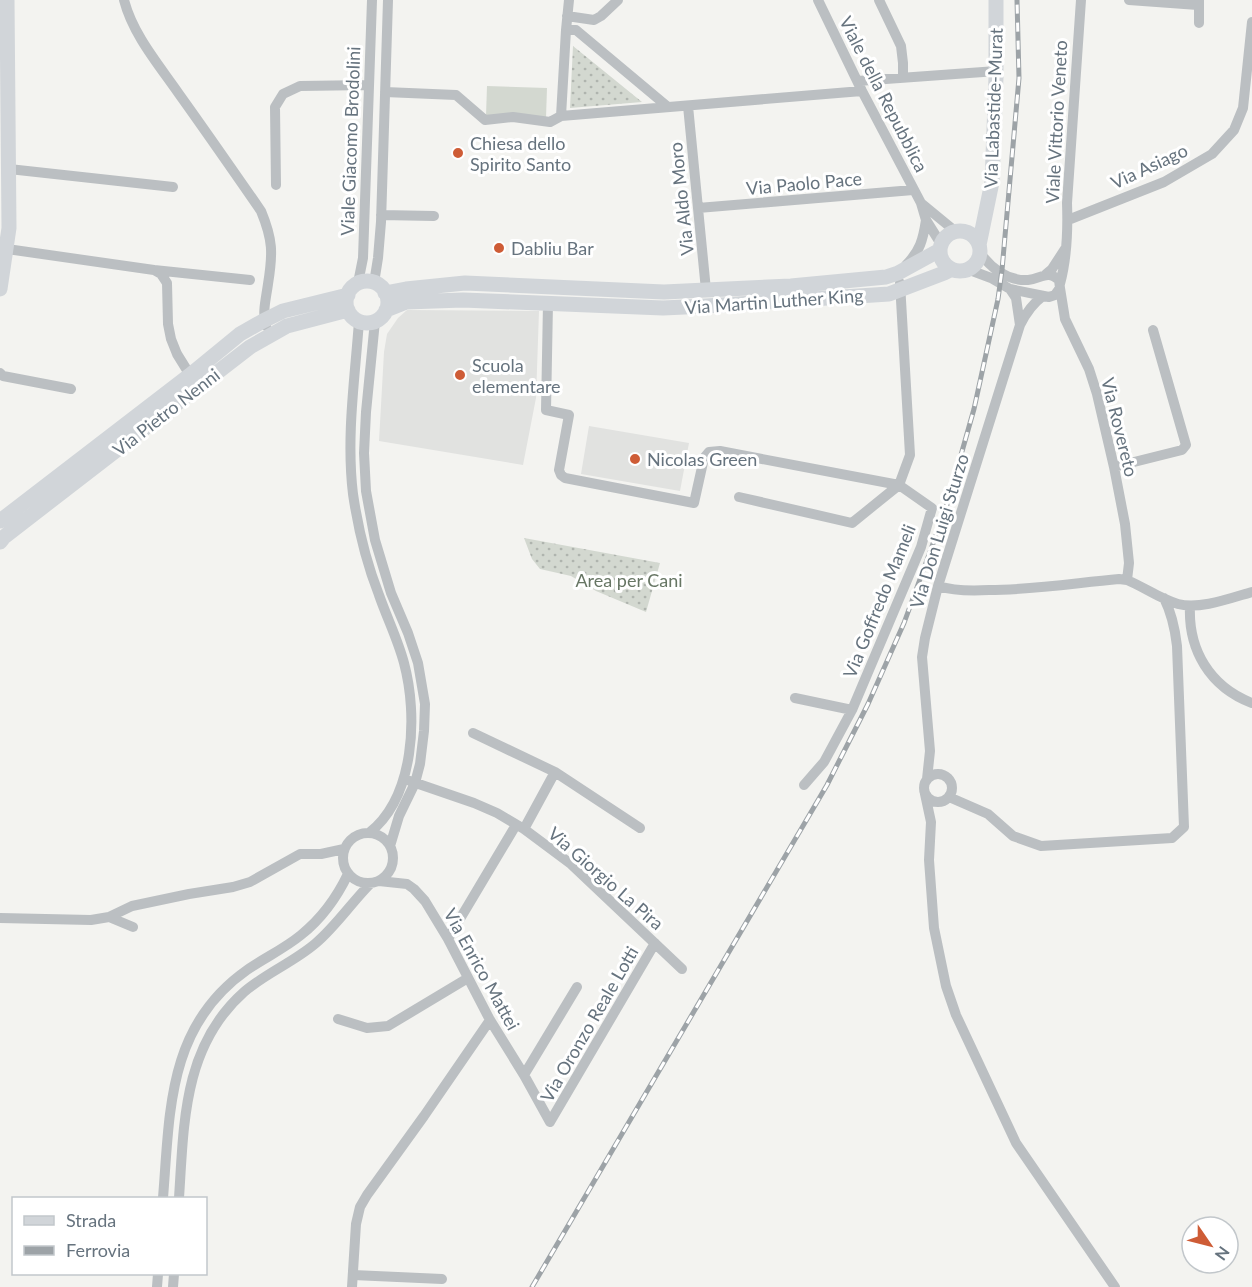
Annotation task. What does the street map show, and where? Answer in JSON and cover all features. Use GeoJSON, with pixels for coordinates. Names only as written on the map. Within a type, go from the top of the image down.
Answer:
{"type":"FeatureCollection","features":[{"type":"Feature","properties":{"kind":"street"},"geometry":{"type":"LineString","coordinates":[[0,289],[9,169],[7,0]]}},
{"type":"Feature","properties":{"kind":"street"},"geometry":{"type":"LineString","coordinates":[[124,0],[134,27],[155,61],[261,211],[272,243],[263,314],[267,327]]}},
{"type":"Feature","properties":{"kind":"street","name":"Viale Giacomo Brodolini"},"geometry":{"type":"LineString","coordinates":[[358,283],[363,258],[372,0]]}},
{"type":"Feature","properties":{"kind":"street","name":"Viale Giacomo Brodolini"},"geometry":{"type":"LineString","coordinates":[[380,288],[378,258],[388,0]]}},
{"type":"Feature","properties":{"kind":"street"},"geometry":{"type":"LineString","coordinates":[[561,116],[569,0]]}},
{"type":"Feature","properties":{"kind":"street"},"geometry":{"type":"LineString","coordinates":[[567,16],[594,20],[618,0]]}},
{"type":"Feature","properties":{"kind":"street","name":"Viale della Repubblica"},"geometry":{"type":"LineString","coordinates":[[818,0],[941,247]]}},
{"type":"Feature","properties":{"kind":"street"},"geometry":{"type":"LineString","coordinates":[[879,0],[901,46],[903,78]]}},
{"type":"Feature","properties":{"kind":"street","name":"Via Labastide-Murat"},"geometry":{"type":"LineString","coordinates":[[980,249],[992,182],[996,0]]}},
{"type":"Feature","properties":{"kind":"street","name":"Viale Vittorio Veneto"},"geometry":{"type":"LineString","coordinates":[[1060,286],[1064,269],[1068,220],[1066,203],[1081,0]]}},
{"type":"Feature","properties":{"kind":"street"},"geometry":{"type":"LineString","coordinates":[[1129,0],[1199,3],[1199,22]]}},
{"type":"Feature","properties":{"kind":"street","name":"Via Asiago"},"geometry":{"type":"LineString","coordinates":[[1068,220],[1164,182],[1212,154],[1234,130],[1243,108],[1252,22]]}},
{"type":"Feature","properties":{"kind":"street"},"geometry":{"type":"LineString","coordinates":[[566,30],[576,30],[668,107]]}},
{"type":"Feature","properties":{"kind":"street"},"geometry":{"type":"LineString","coordinates":[[385,92],[456,95],[485,120],[513,117],[550,122],[561,116],[688,106],[860,86],[903,78],[996,71]]}},
{"type":"Feature","properties":{"kind":"street"},"geometry":{"type":"LineString","coordinates":[[276,185],[275,108],[283,94],[300,86],[369,85]]}},
{"type":"Feature","properties":{"kind":"street","name":"Via Aldo Moro"},"geometry":{"type":"LineString","coordinates":[[688,106],[706,290]]}},
{"type":"Feature","properties":{"kind":"street"},"geometry":{"type":"LineString","coordinates":[[9,169],[173,188]]}},
{"type":"Feature","properties":{"kind":"street","name":"Via Paolo Pace"},"geometry":{"type":"LineString","coordinates":[[698,208],[914,190]]}},
{"type":"Feature","properties":{"kind":"street","name":"Viale della Repubblica"},"geometry":{"type":"LineString","coordinates":[[921,203],[959,231]]}},
{"type":"Feature","properties":{"kind":"street"},"geometry":{"type":"LineString","coordinates":[[381,215],[434,216]]}},
{"type":"Feature","properties":{"kind":"street","name":"Via Labastide-Murat"},"geometry":{"type":"LineString","coordinates":[[959,231],[985,215]]}},
{"type":"Feature","properties":{"kind":"street","name":"Viale della Repubblica"},"geometry":{"type":"LineString","coordinates":[[898,273],[914,258],[920,248],[926,220]]}},
{"type":"Feature","properties":{"kind":"street"},"geometry":{"type":"LineString","coordinates":[[959,231],[973,236],[995,271],[1007,277],[1025,280],[1046,274],[1056,277],[1060,286],[1055,295],[1049,297],[1010,289],[991,278],[967,269],[952,269],[943,261],[941,247],[944,238],[959,231]]}},
{"type":"Feature","properties":{"kind":"street"},"geometry":{"type":"LineString","coordinates":[[5,238],[154,270],[250,280]]}},
{"type":"Feature","properties":{"kind":"street","name":"Viale Vittorio Veneto"},"geometry":{"type":"LineString","coordinates":[[1046,274],[1052,269],[1066,246]]}},
{"type":"Feature","properties":{"kind":"street","name":"Via Martin Luther King"},"geometry":{"type":"LineString","coordinates":[[358,283],[369,281],[380,288],[406,289],[465,283],[664,292],[791,286],[886,277],[898,273],[941,247]]}},
{"type":"Feature","properties":{"kind":"street"},"geometry":{"type":"LineString","coordinates":[[967,269],[976,263],[980,249]]}},
{"type":"Feature","properties":{"kind":"street","name":"Via Martin Luther King"},"geometry":{"type":"LineString","coordinates":[[363,311],[406,302],[463,300],[663,308],[889,294],[952,269]]}},
{"type":"Feature","properties":{"kind":"street"},"geometry":{"type":"LineString","coordinates":[[154,270],[161,274],[167,283],[168,324],[171,339],[180,360],[190,375]]}},
{"type":"Feature","properties":{"kind":"street"},"geometry":{"type":"LineString","coordinates":[[739,497],[852,523],[899,485],[910,455],[901,289],[898,273]]}},
{"type":"Feature","properties":{"kind":"street"},"geometry":{"type":"LineString","coordinates":[[358,283],[350,290],[363,311],[366,491],[375,540],[391,593],[418,663],[425,704],[424,731],[416,783],[399,816],[390,846]]}},
{"type":"Feature","properties":{"kind":"street","name":"Via Rovereto"},"geometry":{"type":"LineString","coordinates":[[1060,286],[1065,319],[1089,369],[1114,467],[1125,524],[1129,563],[1127,580]]}},
{"type":"Feature","properties":{"kind":"street"},"geometry":{"type":"LineString","coordinates":[[363,311],[387,298],[380,288]]}},
{"type":"Feature","properties":{"kind":"street"},"geometry":{"type":"LineString","coordinates":[[591,305],[592,289]]}},
{"type":"Feature","properties":{"kind":"street","name":"Via Don Luigi Sturzo"},"geometry":{"type":"LineString","coordinates":[[1010,289],[1016,298],[1020,325]]}},
{"type":"Feature","properties":{"kind":"street","name":"Via Don Luigi Sturzo"},"geometry":{"type":"LineString","coordinates":[[1043,296],[1035,301],[1020,325],[938,586],[925,638],[922,657],[930,751],[924,786],[931,822],[929,860],[934,928],[946,986],[955,1012],[1016,1143],[1115,1287]]}},
{"type":"Feature","properties":{"kind":"street"},"geometry":{"type":"LineString","coordinates":[[548,303],[546,410],[569,415],[559,470],[561,475],[568,479],[694,503],[704,458],[709,452],[720,451],[899,485]]}},
{"type":"Feature","properties":{"kind":"street","name":"Via Pietro Nenni"},"geometry":{"type":"LineString","coordinates":[[0,542],[250,347],[283,311],[363,311]]}},
{"type":"Feature","properties":{"kind":"street"},"geometry":{"type":"LineString","coordinates":[[363,311],[352,412],[353,492],[361,541],[378,594],[405,664],[412,705],[411,732],[404,779],[384,818],[369,833]]}},
{"type":"Feature","properties":{"kind":"street","name":"Via Pietro Nenni"},"geometry":{"type":"LineString","coordinates":[[0,521],[240,334],[267,327]]}},
{"type":"Feature","properties":{"kind":"street"},"geometry":{"type":"LineString","coordinates":[[1114,467],[1182,450],[1186,445],[1153,330]]}},
{"type":"Feature","properties":{"kind":"street"},"geometry":{"type":"LineString","coordinates":[[0,373],[3,376],[71,389]]}},
{"type":"Feature","properties":{"kind":"street"},"geometry":{"type":"LineString","coordinates":[[352,412],[366,412]]}},
{"type":"Feature","properties":{"kind":"street","name":"Via Goffredo Mameli"},"geometry":{"type":"LineString","coordinates":[[804,785],[824,762],[852,710],[921,547],[932,508],[899,485]]}},
{"type":"Feature","properties":{"kind":"street"},"geometry":{"type":"LineString","coordinates":[[938,586],[966,591],[1015,590],[1119,579],[1127,580],[1178,604],[1190,606],[1252,592]]}},
{"type":"Feature","properties":{"kind":"street"},"geometry":{"type":"LineString","coordinates":[[925,794],[931,801],[940,802],[946,799],[988,814],[1013,836],[1041,846],[1172,838],[1184,827],[1177,646],[1171,611],[1164,598]]}},
{"type":"Feature","properties":{"kind":"street"},"geometry":{"type":"LineString","coordinates":[[1190,606],[1189,623],[1199,658],[1229,692],[1252,703]]}},
{"type":"Feature","properties":{"kind":"street"},"geometry":{"type":"LineString","coordinates":[[1177,646],[1180,640],[1194,642]]}},
{"type":"Feature","properties":{"kind":"street"},"geometry":{"type":"LineString","coordinates":[[1177,646],[1199,658]]}},
{"type":"Feature","properties":{"kind":"street"},"geometry":{"type":"LineString","coordinates":[[795,698],[852,710]]}},
{"type":"Feature","properties":{"kind":"street"},"geometry":{"type":"LineString","coordinates":[[472,733],[555,772],[640,828]]}},
{"type":"Feature","properties":{"kind":"street","name":"Via Don Luigi Sturzo"},"geometry":{"type":"LineString","coordinates":[[930,751],[941,775],[951,783],[951,792],[931,822]]}},
{"type":"Feature","properties":{"kind":"street"},"geometry":{"type":"LineString","coordinates":[[448,939],[555,772]]}},
{"type":"Feature","properties":{"kind":"street"},"geometry":{"type":"LineString","coordinates":[[927,779],[936,774],[941,775]]}},
{"type":"Feature","properties":{"kind":"street","name":"Via Giorgio La Pira"},"geometry":{"type":"LineString","coordinates":[[404,779],[474,803],[520,827],[571,864],[682,969]]}},
{"type":"Feature","properties":{"kind":"street"},"geometry":{"type":"LineString","coordinates":[[164,1197],[172,1096],[178,1067],[191,1035],[213,1002],[234,980],[292,942],[312,925],[335,898],[346,872],[342,859],[344,849],[350,840],[364,833],[383,838],[390,846],[393,856],[392,866],[387,875],[375,882],[317,942],[245,992],[224,1014],[212,1031],[201,1053],[190,1085],[185,1115],[179,1197]]}},
{"type":"Feature","properties":{"kind":"street"},"geometry":{"type":"LineString","coordinates":[[0,918],[91,920],[109,917],[132,906],[250,882],[300,854],[321,854],[344,849]]}},
{"type":"Feature","properties":{"kind":"street"},"geometry":{"type":"LineString","coordinates":[[321,854],[356,881],[407,884]]}},
{"type":"Feature","properties":{"kind":"street","name":"Via Enrico Mattei"},"geometry":{"type":"LineString","coordinates":[[393,861],[407,884],[425,901],[448,939],[490,1020],[550,1122]]}},
{"type":"Feature","properties":{"kind":"street"},"geometry":{"type":"LineString","coordinates":[[109,917],[133,927]]}},
{"type":"Feature","properties":{"kind":"street","name":"Via Oronzo Reale Lotti"},"geometry":{"type":"LineString","coordinates":[[550,1122],[656,943]]}},
{"type":"Feature","properties":{"kind":"street"},"geometry":{"type":"LineString","coordinates":[[338,1019],[367,1029],[388,1026],[468,978]]}},
{"type":"Feature","properties":{"kind":"street","name":"Via Enrico Mattei"},"geometry":{"type":"LineString","coordinates":[[524,1075],[577,987]]}},
{"type":"Feature","properties":{"kind":"street"},"geometry":{"type":"LineString","coordinates":[[352,1287],[356,1224],[360,1207],[490,1020]]}},
{"type":"Feature","properties":{"kind":"street"},"geometry":{"type":"LineString","coordinates":[[353,1275],[442,1279]]}},
{"type":"Feature","properties":{"kind":"shaded area","name":"Scuola elementare"},"geometry":{"type":"Polygon","coordinates":[[[407,310],[539,311],[536,398],[523,465],[379,441],[387,334],[407,310]]]}},
{"type":"Feature","properties":{"kind":"shaded area","name":"Nicolas Green"},"geometry":{"type":"Polygon","coordinates":[[[589,426],[689,443],[680,491],[581,474],[589,426]]]}},
{"type":"Feature","properties":{"kind":"green space"},"geometry":{"type":"Polygon","coordinates":[[[573,46],[642,102],[570,108],[573,46]]]}},
{"type":"Feature","properties":{"kind":"green space"},"geometry":{"type":"Polygon","coordinates":[[[487,86],[547,88],[546,118],[486,116],[487,86]]]}},
{"type":"Feature","properties":{"kind":"green space","name":"Area per Cani"},"geometry":{"type":"Polygon","coordinates":[[[524,538],[660,563],[646,612],[596,591],[571,576],[540,569],[532,559],[524,538]]]}},
{"type":"Feature","properties":{"kind":"railway"},"geometry":{"type":"LineString","coordinates":[[532,1287],[827,785],[868,704],[904,623],[946,508],[974,409],[998,299],[1019,78],[1017,0]]}},
{"type":"Feature","properties":{"kind":"place","name":"Chiesa dello Spirito Santo"},"geometry":{"type":"Point","coordinates":[458,153]}},
{"type":"Feature","properties":{"kind":"place","name":"Dabliu Bar"},"geometry":{"type":"Point","coordinates":[499,248]}},
{"type":"Feature","properties":{"kind":"place","name":"Scuola elementare"},"geometry":{"type":"Point","coordinates":[460,375]}},
{"type":"Feature","properties":{"kind":"place","name":"Nicolas Green"},"geometry":{"type":"Point","coordinates":[635,459]}}]}
